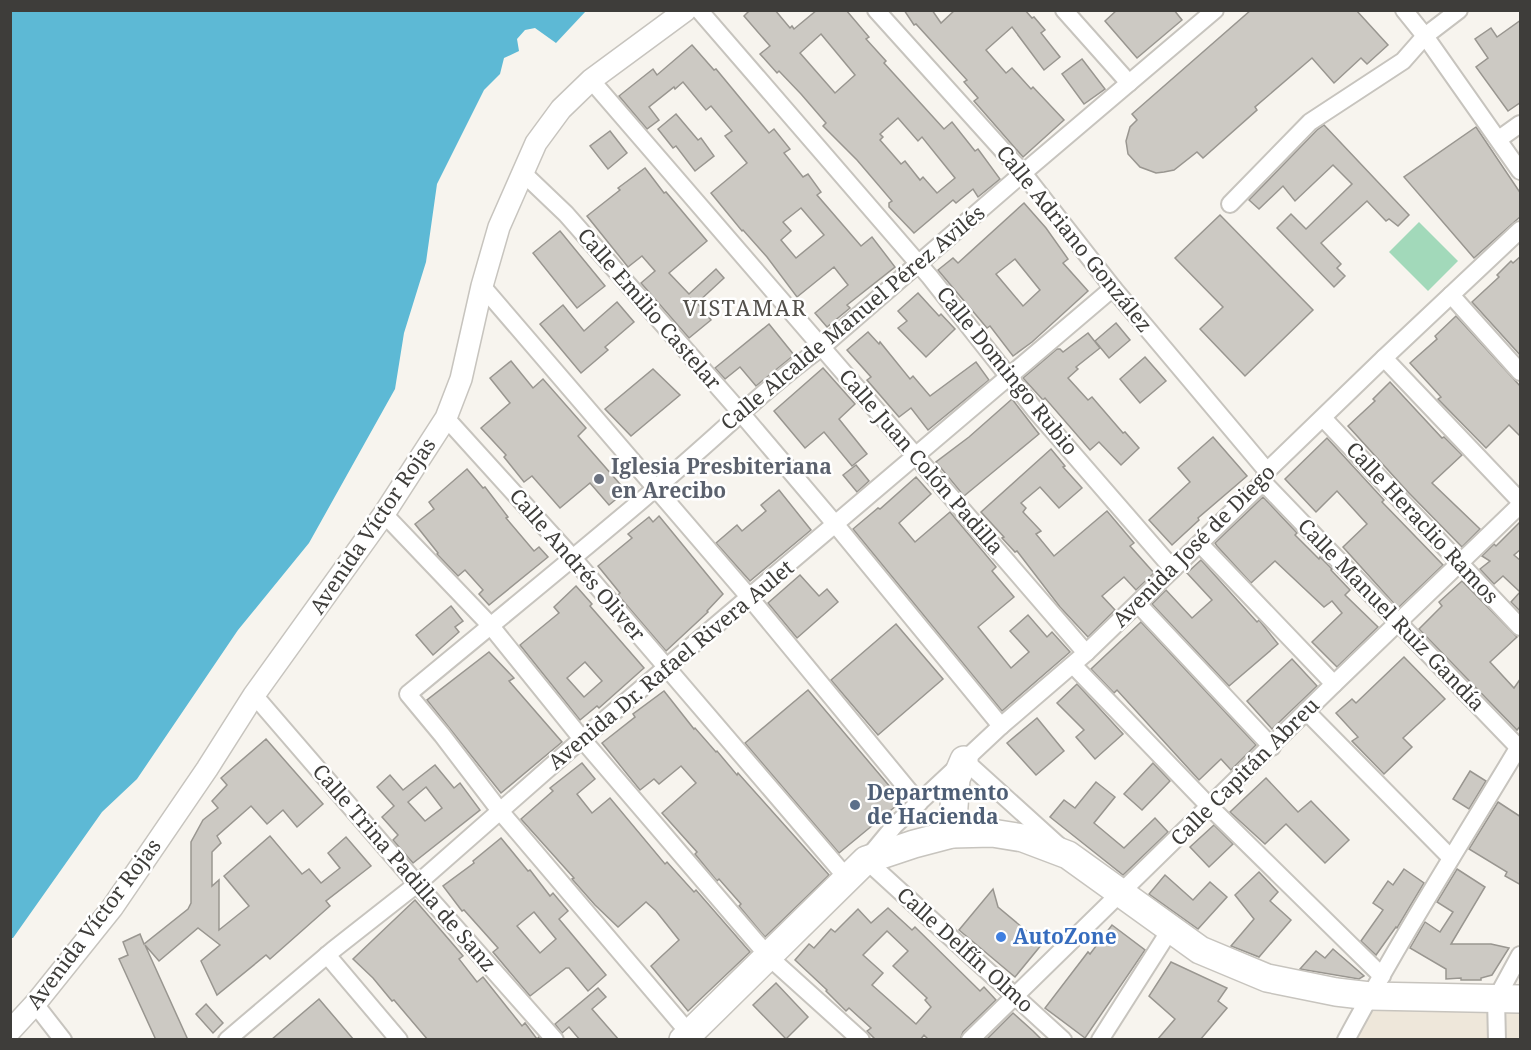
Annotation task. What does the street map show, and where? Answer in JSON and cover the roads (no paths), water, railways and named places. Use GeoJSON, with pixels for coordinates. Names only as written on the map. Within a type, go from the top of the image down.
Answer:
{"type":"FeatureCollection","features":[{"type":"Feature","properties":{"kind":"main road"},"geometry":{"type":"LineString","coordinates":[[952,834],[956,779],[964,760]]}},
{"type":"Feature","properties":{"kind":"main road","name":"Avenida José de Diego"},"geometry":{"type":"LineString","coordinates":[[686,1036],[769,957],[856,869],[914,843],[952,834],[992,833],[1023,838],[1068,855],[1200,950],[1267,978],[1336,992],[1376,986],[1508,999]]}},
{"type":"Feature","properties":{"kind":"street","name":"Avenida Víctor Rojas"},"geometry":{"type":"LineString","coordinates":[[10,1031],[35,1004],[112,908],[255,694],[384,514],[446,418],[461,379],[482,286],[500,226],[536,143],[561,109],[591,80],[686,10]]}},
{"type":"Feature","properties":{"kind":"street","name":"Calle Domingo Rubio"},"geometry":{"type":"LineString","coordinates":[[699,10],[918,264],[1009,377],[1173,569]]}},
{"type":"Feature","properties":{"kind":"street","name":"Calle Adriano González"},"geometry":{"type":"LineString","coordinates":[[876,10],[1023,173],[1265,477]]}},
{"type":"Feature","properties":{"kind":"street"},"geometry":{"type":"LineString","coordinates":[[1064,10],[1129,83]]}},
{"type":"Feature","properties":{"kind":"street","name":"Calle Alcalde Manuel Pérez Avilés"},"geometry":{"type":"LineString","coordinates":[[500,811],[408,694],[657,488],[741,413],[822,347],[1215,10]]}},
{"type":"Feature","properties":{"kind":"street"},"geometry":{"type":"LineString","coordinates":[[1404,10],[1521,171]]}},
{"type":"Feature","properties":{"kind":"street"},"geometry":{"type":"LineString","coordinates":[[1230,204],[1310,122],[1403,62],[1425,36],[1459,10]]}},
{"type":"Feature","properties":{"kind":"street","name":"Calle Juan Colón Padilla"},"geometry":{"type":"LineString","coordinates":[[591,80],[915,457],[1079,659],[1209,806],[1376,986]]}},
{"type":"Feature","properties":{"kind":"street"},"geometry":{"type":"LineString","coordinates":[[1499,139],[1521,124]]}},
{"type":"Feature","properties":{"kind":"street","name":"Calle Emilio Castelar"},"geometry":{"type":"LineString","coordinates":[[522,172],[566,214],[741,413],[1001,726]]}},
{"type":"Feature","properties":{"kind":"street","name":"Avenida José de Diego"},"geometry":{"type":"LineString","coordinates":[[856,869],[895,825],[1001,726],[1079,659],[1138,604],[1384,358],[1521,230]]}},
{"type":"Feature","properties":{"kind":"street"},"geometry":{"type":"LineString","coordinates":[[482,286],[750,598],[919,803]]}},
{"type":"Feature","properties":{"kind":"street","name":"Avenida Dr. Rafael Rivera Aulet"},"geometry":{"type":"LineString","coordinates":[[226,1040],[327,955],[417,884],[582,739],[1113,288]]}},
{"type":"Feature","properties":{"kind":"street"},"geometry":{"type":"LineString","coordinates":[[1451,295],[1521,372]]}},
{"type":"Feature","properties":{"kind":"street"},"geometry":{"type":"LineString","coordinates":[[1384,358],[1521,503]]}},
{"type":"Feature","properties":{"kind":"street","name":"Calle Andrés Oliver"},"geometry":{"type":"LineString","coordinates":[[446,418],[572,557],[666,668],[856,869]]}},
{"type":"Feature","properties":{"kind":"street","name":"Calle Heraclio Ramos"},"geometry":{"type":"LineString","coordinates":[[1323,418],[1521,627]]}},
{"type":"Feature","properties":{"kind":"street","name":"Calle Manuel Ruiz Gandía"},"geometry":{"type":"LineString","coordinates":[[1265,477],[1399,622],[1520,747]]}},
{"type":"Feature","properties":{"kind":"street","name":"Calle Capitán Abreu"},"geometry":{"type":"LineString","coordinates":[[970,1040],[1521,503]]}},
{"type":"Feature","properties":{"kind":"street"},"geometry":{"type":"LineString","coordinates":[[384,514],[490,626],[582,739],[769,957],[861,1040]]}},
{"type":"Feature","properties":{"kind":"street"},"geometry":{"type":"LineString","coordinates":[[1200,544],[1334,684]]}},
{"type":"Feature","properties":{"kind":"street"},"geometry":{"type":"LineString","coordinates":[[1138,604],[1272,747]]}},
{"type":"Feature","properties":{"kind":"street","name":"Calle Trina Padilla de Sanz"},"geometry":{"type":"LineString","coordinates":[[255,694],[417,884],[555,1040]]}},
{"type":"Feature","properties":{"kind":"street"},"geometry":{"type":"LineString","coordinates":[[1306,711],[1451,858]]}},
{"type":"Feature","properties":{"kind":"street"},"geometry":{"type":"LineString","coordinates":[[1346,1040],[1451,858],[1520,747]]}},
{"type":"Feature","properties":{"kind":"street"},"geometry":{"type":"LineString","coordinates":[[964,760],[1068,855]]}},
{"type":"Feature","properties":{"kind":"street"},"geometry":{"type":"LineString","coordinates":[[500,811],[686,1036]]}},
{"type":"Feature","properties":{"kind":"street","name":"Calle Delfín Olmo"},"geometry":{"type":"LineString","coordinates":[[856,869],[1016,996],[1064,1040]]}},
{"type":"Feature","properties":{"kind":"street"},"geometry":{"type":"LineString","coordinates":[[1100,1040],[1170,930]]}},
{"type":"Feature","properties":{"kind":"street"},"geometry":{"type":"LineString","coordinates":[[327,955],[399,1040]]}},
{"type":"Feature","properties":{"kind":"street"},"geometry":{"type":"LineString","coordinates":[[1497,1040],[1521,955]]}},
{"type":"Feature","properties":{"kind":"street"},"geometry":{"type":"LineString","coordinates":[[35,1004],[63,1040]]}},
{"type":"Feature","properties":{"kind":"water"},"geometry":{"type":"Polygon","coordinates":[[[10,11],[586,11],[556,43],[535,28],[525,30],[517,39],[519,51],[504,58],[500,74],[484,90],[437,184],[426,262],[404,333],[395,389],[309,543],[238,630],[137,779],[102,812],[13,938],[11,938],[10,11]]]}},
{"type":"Feature","properties":{"kind":"place","name":"Iglesia Presbiteriana en Arecibo"},"geometry":{"type":"Point","coordinates":[599,479]}},
{"type":"Feature","properties":{"kind":"place","name":"Departmento de Hacienda"},"geometry":{"type":"Point","coordinates":[855,805]}},
{"type":"Feature","properties":{"kind":"place","name":"AutoZone"},"geometry":{"type":"Point","coordinates":[1001,937]}},
{"type":"Feature","properties":{"kind":"district","name":"VISTAMAR"},"geometry":{"type":"Point","coordinates":[745,308]}}]}
